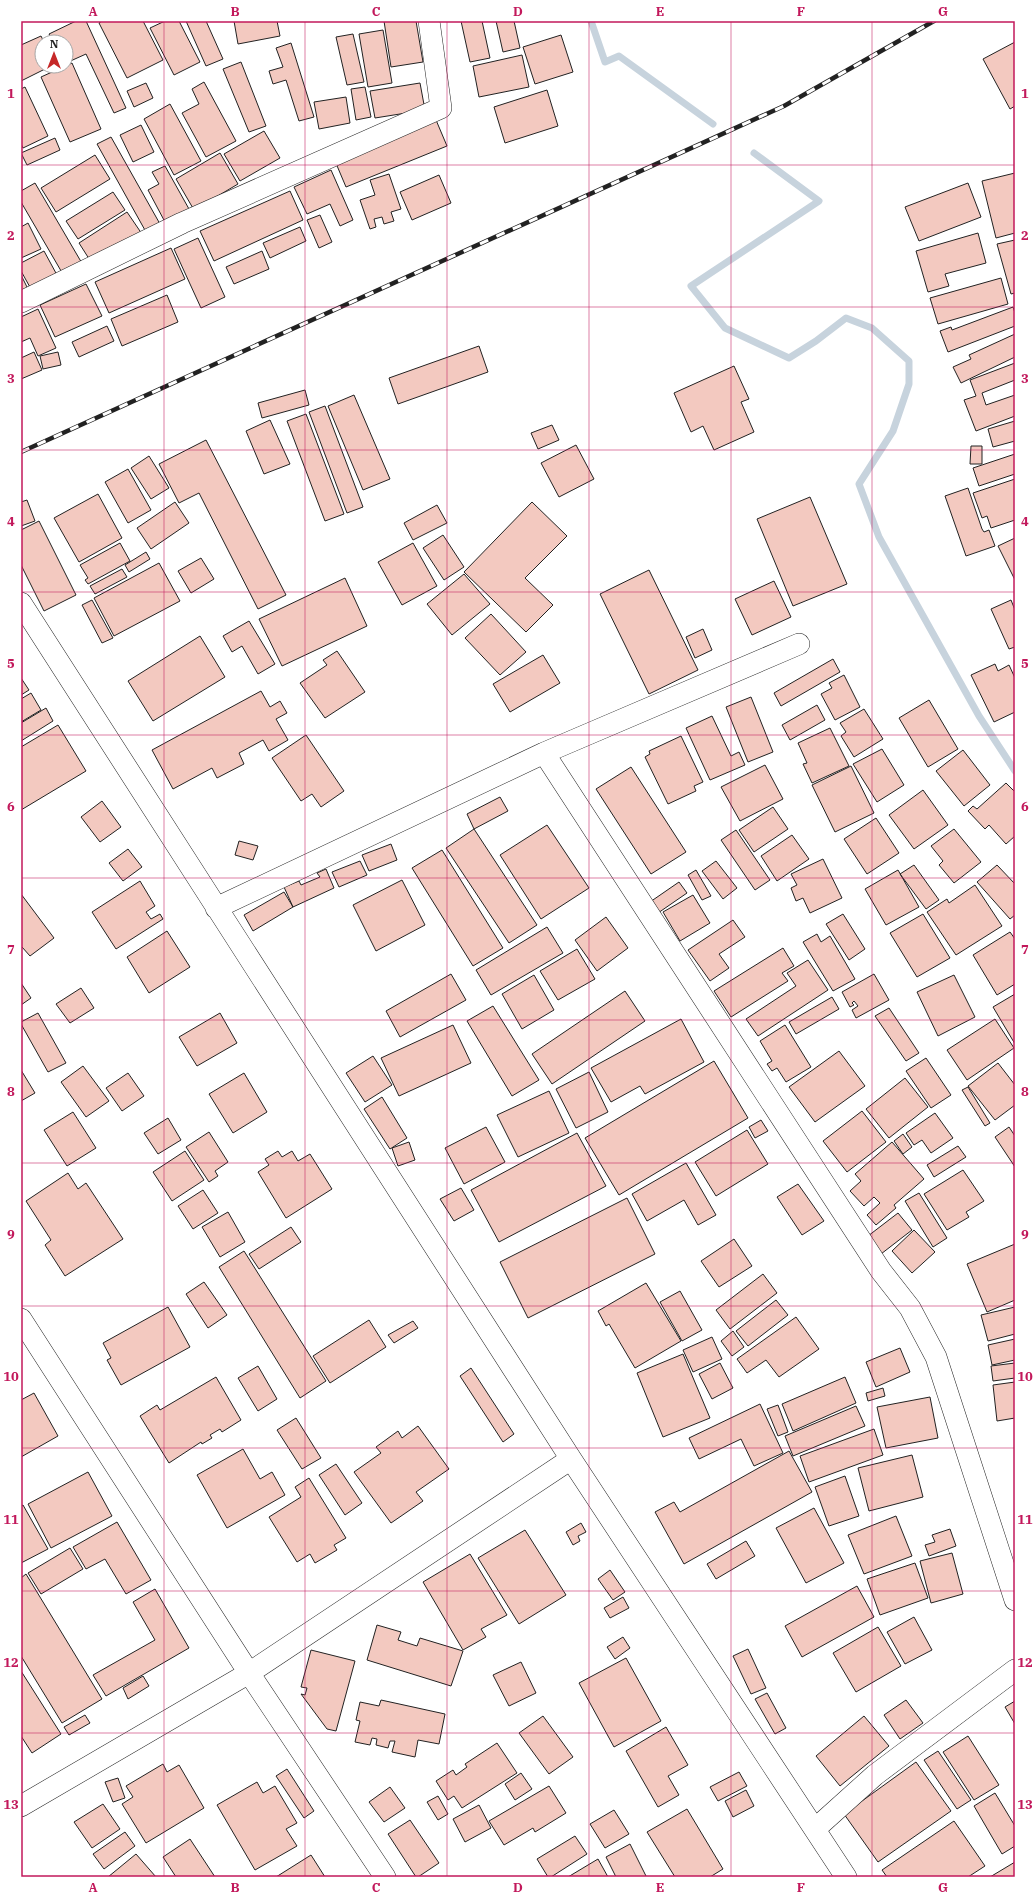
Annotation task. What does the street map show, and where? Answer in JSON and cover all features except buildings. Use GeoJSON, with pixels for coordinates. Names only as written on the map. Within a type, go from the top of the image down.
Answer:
{"type":"FeatureCollection","features":[{"type":"Feature","properties":{"kind":"street"},"geometry":{"type":"LineString","coordinates":[[21,302],[182,223],[441,108],[429,21]]}},
{"type":"Feature","properties":{"kind":"street"},"geometry":{"type":"LineString","coordinates":[[21,603],[571,1459],[846,1877]]}},
{"type":"Feature","properties":{"kind":"street"},"geometry":{"type":"LineString","coordinates":[[216,908],[544,753],[799,644]]}},
{"type":"Feature","properties":{"kind":"street"},"geometry":{"type":"LineString","coordinates":[[544,753],[881,1271],[910,1308],[936,1357],[1015,1600]]}},
{"type":"Feature","properties":{"kind":"street"},"geometry":{"type":"LineString","coordinates":[[21,1319],[249,1674],[385,1877]]}},
{"type":"Feature","properties":{"kind":"street"},"geometry":{"type":"LineString","coordinates":[[21,1806],[249,1674],[571,1459]]}},
{"type":"Feature","properties":{"kind":"street"},"geometry":{"type":"LineString","coordinates":[[815,1829],[875,1775],[1015,1670]]}},
{"type":"Feature","properties":{"kind":"waterway"},"geometry":{"type":"LineString","coordinates":[[591,21],[605,62],[619,56],[713,124]]}},
{"type":"Feature","properties":{"kind":"waterway"},"geometry":{"type":"LineString","coordinates":[[754,153],[819,201],[691,286],[725,328],[789,358],[816,341],[846,318],[872,328],[909,361],[909,384],[893,431],[859,484],[879,537],[979,716],[1015,771]]}},
{"type":"Feature","properties":{"kind":"railway"},"geometry":{"type":"LineString","coordinates":[[21,452],[784,106],[934,21]]}}]}
